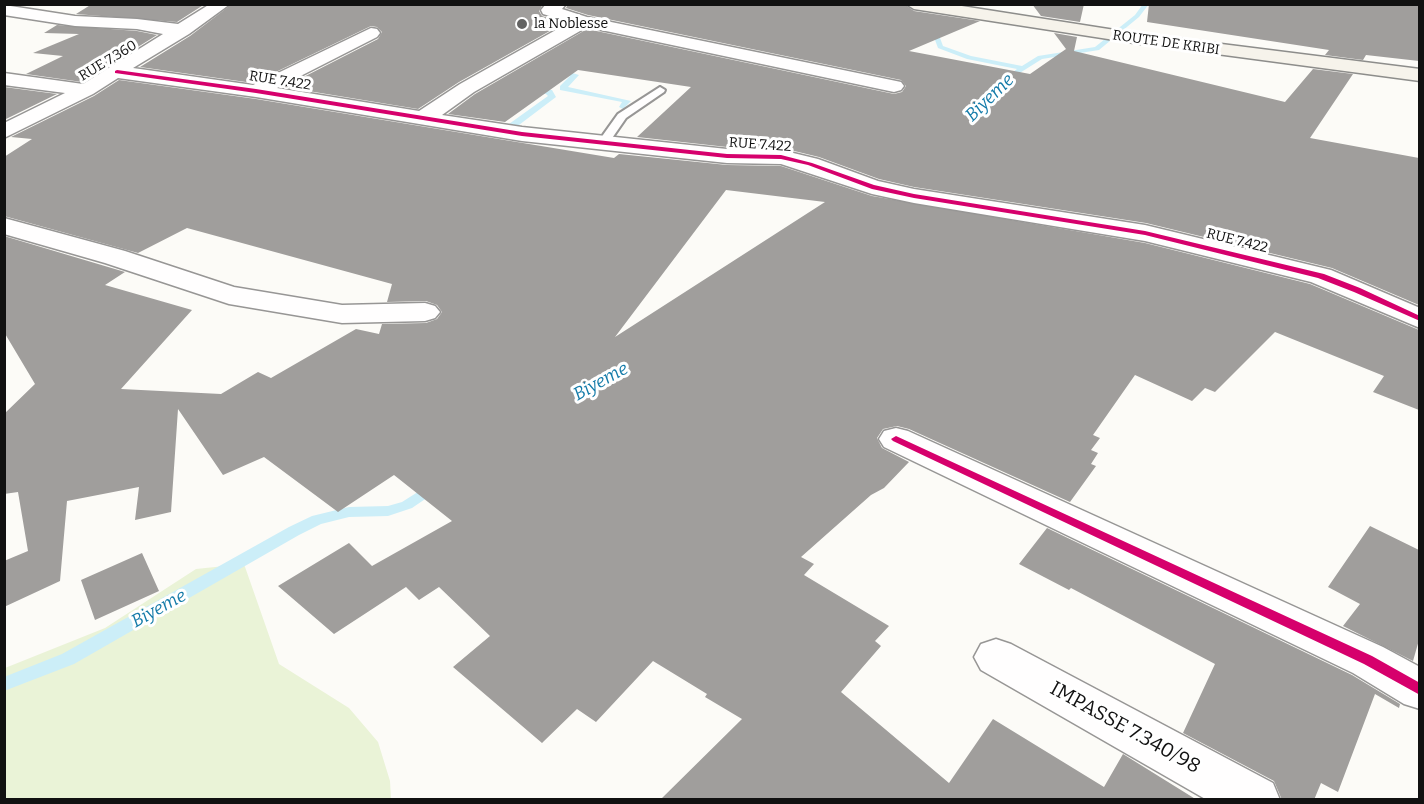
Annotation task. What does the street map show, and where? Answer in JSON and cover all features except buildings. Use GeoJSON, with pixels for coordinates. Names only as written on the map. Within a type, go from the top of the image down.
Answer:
{"type":"FeatureCollection","features":[{"type":"Feature","properties":{"kind":"main road","name":"ROUTE DE KRIBI"},"geometry":{"type":"LineString","coordinates":[[914,4],[1134,38],[1419,75]]}},
{"type":"Feature","properties":{"kind":"street","name":"RUE 7.360"},"geometry":{"type":"LineString","coordinates":[[4,132],[117,72],[222,4]]}},
{"type":"Feature","properties":{"kind":"street"},"geometry":{"type":"LineString","coordinates":[[558,4],[549,10],[584,21],[894,86]]}},
{"type":"Feature","properties":{"kind":"street"},"geometry":{"type":"LineString","coordinates":[[4,10],[75,21],[137,24],[153,28],[183,30]]}},
{"type":"Feature","properties":{"kind":"street"},"geometry":{"type":"LineString","coordinates":[[423,118],[467,88],[584,21]]}},
{"type":"Feature","properties":{"kind":"street"},"geometry":{"type":"LineString","coordinates":[[256,91],[371,33]]}},
{"type":"Feature","properties":{"kind":"street","name":"RUE 7.422"},"geometry":{"type":"LineString","coordinates":[[117,72],[256,91],[522,134],[727,156],[781,157],[810,164],[872,187],[914,196],[1145,233],[1321,276],[1419,319]]}},
{"type":"Feature","properties":{"kind":"street"},"geometry":{"type":"LineString","coordinates":[[4,80],[86,90]]}},
{"type":"Feature","properties":{"kind":"street"},"geometry":{"type":"LineString","coordinates":[[4,226],[115,257],[229,295],[342,314],[426,312]]}},
{"type":"Feature","properties":{"kind":"street"},"geometry":{"type":"LineString","coordinates":[[896,439],[1368,660],[1419,690]]}},
{"type":"Feature","properties":{"kind":"street","name":"IMPASSE 7.340/98"},"geometry":{"type":"LineString","coordinates":[[996,657],[1255,800]]}},
{"type":"Feature","properties":{"kind":"lane"},"geometry":{"type":"LineString","coordinates":[[604,142],[622,116],[660,90]]}},
{"type":"Feature","properties":{"kind":"green space"},"geometry":{"type":"Polygon","coordinates":[[[244,564],[279,664],[349,708],[378,742],[390,781],[391,799],[5,799],[5,668],[105,628],[196,569],[244,564]]]}},
{"type":"Feature","properties":{"kind":"waterway","name":"Biyeme"},"geometry":{"type":"LineString","coordinates":[[1007,79],[1040,57],[1097,49],[1137,16],[1146,4]]}},
{"type":"Feature","properties":{"kind":"waterway"},"geometry":{"type":"LineString","coordinates":[[922,35],[938,39],[940,47],[969,58],[1021,68]]}},
{"type":"Feature","properties":{"kind":"waterway"},"geometry":{"type":"LineString","coordinates":[[559,71],[575,75],[563,88],[627,101],[623,107]]}},
{"type":"Feature","properties":{"kind":"waterway"},"geometry":{"type":"LineString","coordinates":[[512,126],[552,97],[549,92],[533,90]]}},
{"type":"Feature","properties":{"kind":"waterway","name":"Biyeme"},"geometry":{"type":"LineString","coordinates":[[4,684],[68,659],[317,520],[349,512],[388,511],[407,505],[432,488]]}},
{"type":"Feature","properties":{"kind":"cycle path"},"geometry":{"type":"LineString","coordinates":[[117,72],[256,91],[522,134],[727,156],[781,157],[810,164],[872,187],[914,196],[1145,233],[1321,276],[1420,319]]}},
{"type":"Feature","properties":{"kind":"cycle path"},"geometry":{"type":"LineString","coordinates":[[896,439],[1368,660],[1420,690]]}},
{"type":"Feature","properties":{"kind":"place","name":"la Noblesse"},"geometry":{"type":"Point","coordinates":[522,24]}}]}
